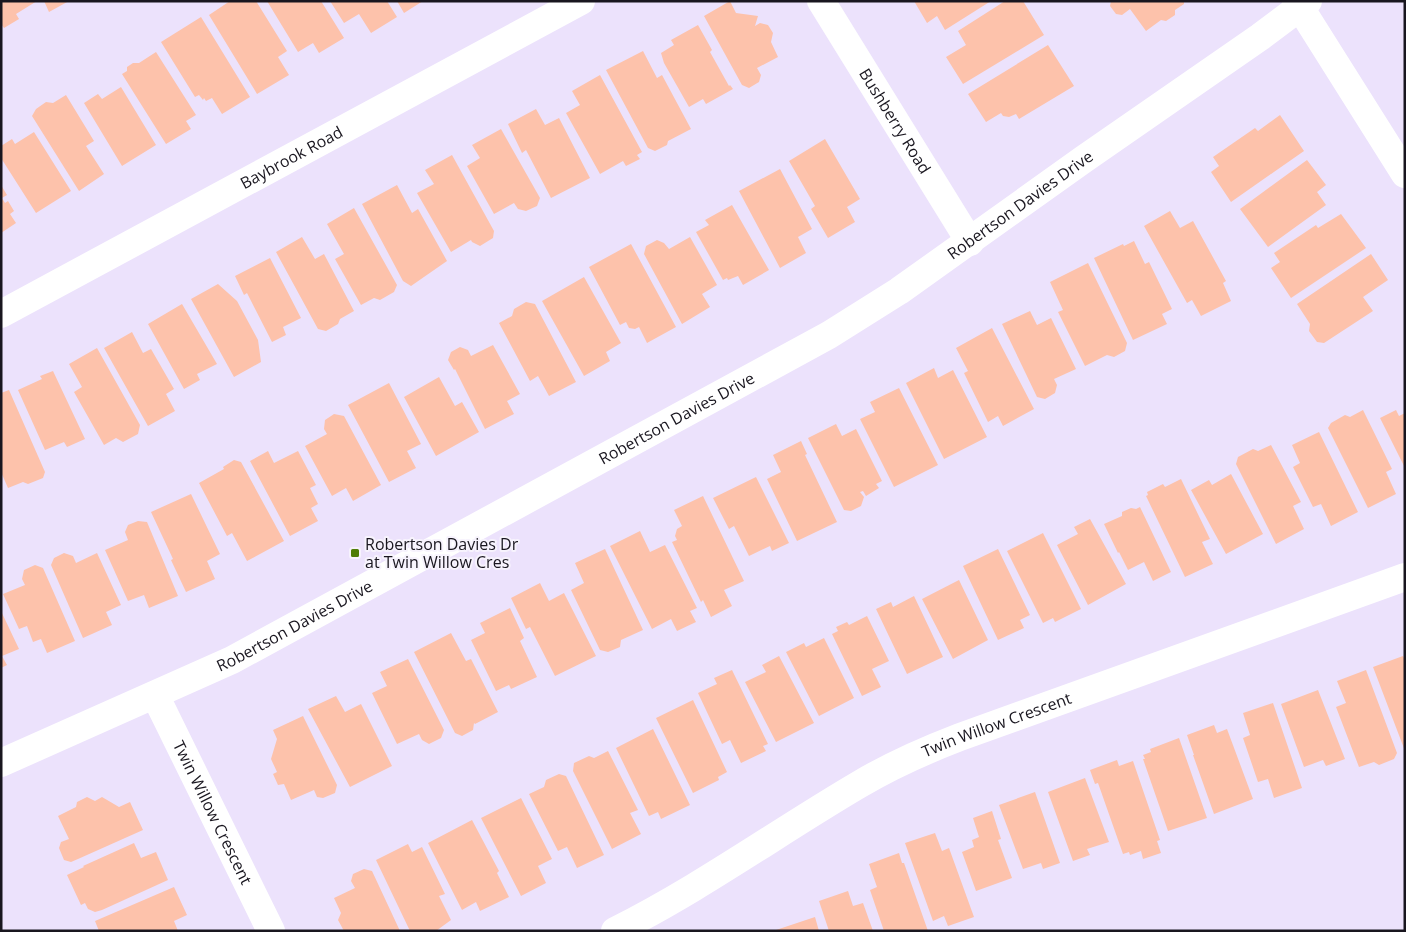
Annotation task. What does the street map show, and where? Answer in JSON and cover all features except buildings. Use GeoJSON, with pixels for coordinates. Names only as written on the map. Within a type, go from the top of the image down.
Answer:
{"type":"FeatureCollection","features":[{"type":"Feature","properties":{"kind":"street","name":"Baybrook Road"},"geometry":{"type":"LineString","coordinates":[[1,314],[581,1]]}},
{"type":"Feature","properties":{"kind":"street","name":"Bushberry Road"},"geometry":{"type":"LineString","coordinates":[[821,1],[970,242]]}},
{"type":"Feature","properties":{"kind":"street","name":"Robertson Davies Drive"},"geometry":{"type":"LineString","coordinates":[[1,763],[232,660],[829,335],[899,291],[970,242],[1084,158],[1260,37],[1301,3]]}},
{"type":"Feature","properties":{"kind":"street"},"geometry":{"type":"LineString","coordinates":[[1301,3],[1405,174]]}},
{"type":"Feature","properties":{"kind":"street","name":"Twin Willow Crescent"},"geometry":{"type":"LineString","coordinates":[[615,931],[656,910],[861,783],[915,755],[970,733],[1405,577]]}},
{"type":"Feature","properties":{"kind":"street","name":"Twin Willow Crescent"},"geometry":{"type":"LineString","coordinates":[[154,695],[271,931]]}},
{"type":"Feature","properties":{"kind":"place","name":"Robertson Davies Dr at Twin Willow Cres"},"geometry":{"type":"Point","coordinates":[355,553]}}]}
